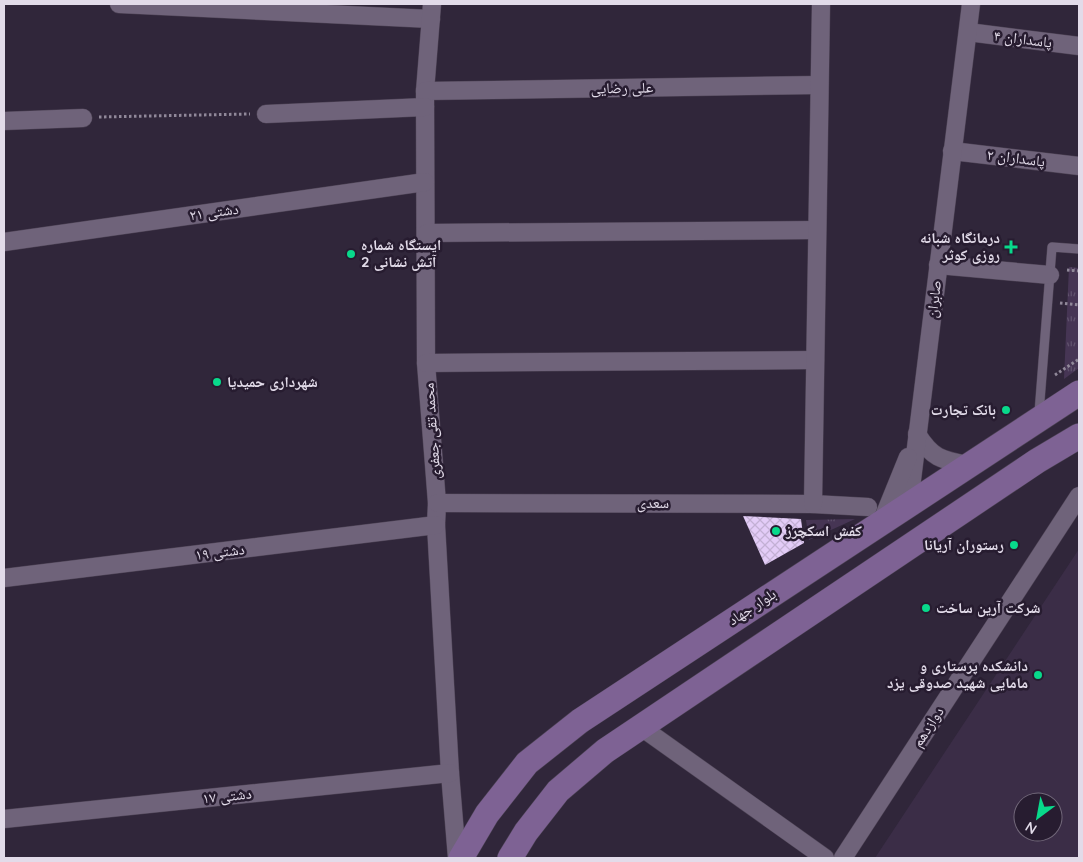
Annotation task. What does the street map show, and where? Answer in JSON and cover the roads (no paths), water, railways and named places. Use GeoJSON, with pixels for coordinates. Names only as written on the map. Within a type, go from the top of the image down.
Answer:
{"type":"FeatureCollection","features":[{"type":"Feature","properties":{"kind":"main road","name":"بلوار جهاد"},"geometry":{"type":"LineString","coordinates":[[461,858],[487,814],[528,762],[580,721],[875,514],[909,504],[1079,393]]}},
{"type":"Feature","properties":{"kind":"main road"},"geometry":{"type":"LineString","coordinates":[[510,858],[526,832],[558,791],[605,751],[928,534],[1079,436]]}},
{"type":"Feature","properties":{"kind":"main road"},"geometry":{"type":"LineString","coordinates":[[909,504],[928,534]]}},
{"type":"Feature","properties":{"kind":"street"},"geometry":{"type":"LineString","coordinates":[[119,4],[432,11]]}},
{"type":"Feature","properties":{"kind":"street"},"geometry":{"type":"LineString","coordinates":[[813,504],[820,4]]}},
{"type":"Feature","properties":{"kind":"street","name":"صابران"},"geometry":{"type":"LineString","coordinates":[[909,504],[971,4]]}},
{"type":"Feature","properties":{"kind":"street","name":"محمد تقی جعفری"},"geometry":{"type":"LineString","coordinates":[[432,11],[425,99],[426,363],[437,503],[436,525],[450,774],[457,858]]}},
{"type":"Feature","properties":{"kind":"street","name":"پاسداران ۴"},"geometry":{"type":"LineString","coordinates":[[968,32],[1079,46]]}},
{"type":"Feature","properties":{"kind":"street","name":"علی رضایی"},"geometry":{"type":"LineString","coordinates":[[266,114],[425,99],[819,85]]}},
{"type":"Feature","properties":{"kind":"street"},"geometry":{"type":"LineString","coordinates":[[4,121],[83,118]]}},
{"type":"Feature","properties":{"kind":"street","name":"پاسداران ۲"},"geometry":{"type":"LineString","coordinates":[[952,151],[1079,166]]}},
{"type":"Feature","properties":{"kind":"street","name":"دشتی ۲۱"},"geometry":{"type":"LineString","coordinates":[[4,242],[425,182]]}},
{"type":"Feature","properties":{"kind":"street"},"geometry":{"type":"LineString","coordinates":[[427,233],[817,230]]}},
{"type":"Feature","properties":{"kind":"street"},"geometry":{"type":"LineString","coordinates":[[938,265],[1050,275]]}},
{"type":"Feature","properties":{"kind":"street"},"geometry":{"type":"LineString","coordinates":[[426,363],[815,360]]}},
{"type":"Feature","properties":{"kind":"street"},"geometry":{"type":"LineString","coordinates":[[918,434],[925,446],[941,460],[968,465]]}},
{"type":"Feature","properties":{"kind":"street"},"geometry":{"type":"LineString","coordinates":[[875,514],[918,434]]}},
{"type":"Feature","properties":{"kind":"street","name":"دوازدهم"},"geometry":{"type":"LineString","coordinates":[[843,858],[1079,496]]}},
{"type":"Feature","properties":{"kind":"street","name":"سعدی"},"geometry":{"type":"LineString","coordinates":[[437,503],[813,504],[875,514]]}},
{"type":"Feature","properties":{"kind":"street","name":"دشتی ۱۹"},"geometry":{"type":"LineString","coordinates":[[4,578],[436,525]]}},
{"type":"Feature","properties":{"kind":"street"},"geometry":{"type":"LineString","coordinates":[[641,727],[825,858]]}},
{"type":"Feature","properties":{"kind":"street","name":"دشتی ۱۷"},"geometry":{"type":"LineString","coordinates":[[4,819],[450,774]]}},
{"type":"Feature","properties":{"kind":"lane"},"geometry":{"type":"LineString","coordinates":[[1039,418],[1052,247],[1079,249]]}},
{"type":"Feature","properties":{"kind":"place","name":"درمانگاه شبانه روزی کوثر"},"geometry":{"type":"Point","coordinates":[1011,247]}},
{"type":"Feature","properties":{"kind":"place","name":"ایستگاه شماره 2 آتش نشانی"},"geometry":{"type":"Point","coordinates":[351,254]}},
{"type":"Feature","properties":{"kind":"place","name":"شهرداری حمیدیا"},"geometry":{"type":"Point","coordinates":[217,382]}},
{"type":"Feature","properties":{"kind":"place","name":"بانک تجارت"},"geometry":{"type":"Point","coordinates":[1006,410]}},
{"type":"Feature","properties":{"kind":"place","name":"کفش اسکچرز"},"geometry":{"type":"Point","coordinates":[776,531]}},
{"type":"Feature","properties":{"kind":"place","name":"رستوران آریانا"},"geometry":{"type":"Point","coordinates":[1014,545]}},
{"type":"Feature","properties":{"kind":"place","name":"شرکت آرین ساخت"},"geometry":{"type":"Point","coordinates":[926,608]}},
{"type":"Feature","properties":{"kind":"place","name":"دانشکده پرستاری و مامایی شهید صدوقی یزد"},"geometry":{"type":"Point","coordinates":[1038,675]}}]}
